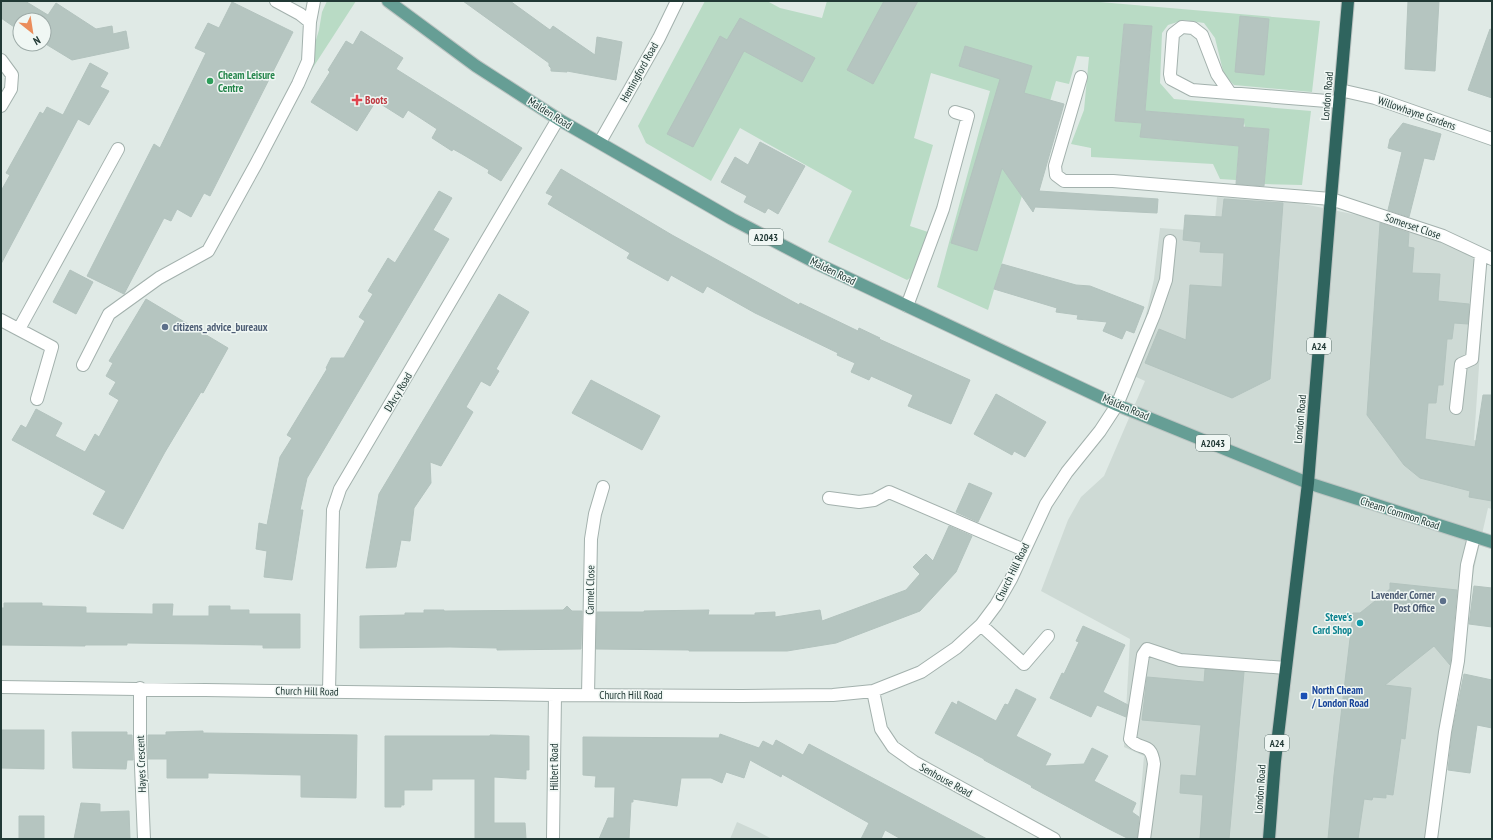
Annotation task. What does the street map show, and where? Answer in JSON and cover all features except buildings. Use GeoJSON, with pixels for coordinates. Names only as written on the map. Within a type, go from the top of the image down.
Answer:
{"type":"FeatureCollection","features":[{"type":"Feature","properties":{"kind":"highway","name":"London Road"},"geometry":{"type":"LineString","coordinates":[[1269,839],[1275,761],[1308,483],[1348,1]]}},
{"type":"Feature","properties":{"kind":"main road","name":"Malden Road"},"geometry":{"type":"LineString","coordinates":[[388,1],[476,66],[558,119],[732,219],[820,265],[1117,405],[1308,483]]}},
{"type":"Feature","properties":{"kind":"main road","name":"Cheam Common Road"},"geometry":{"type":"LineString","coordinates":[[1308,483],[1492,542]]}},
{"type":"Feature","properties":{"kind":"street"},"geometry":{"type":"LineString","coordinates":[[276,1],[300,14],[310,22]]}},
{"type":"Feature","properties":{"kind":"street"},"geometry":{"type":"LineString","coordinates":[[84,365],[109,314],[159,278],[208,251],[256,164],[298,84],[308,61],[310,22],[314,1]]}},
{"type":"Feature","properties":{"kind":"street","name":"Hemingford Road"},"geometry":{"type":"LineString","coordinates":[[600,142],[677,1]]}},
{"type":"Feature","properties":{"kind":"street","name":"Willowhayne Gardens"},"geometry":{"type":"LineString","coordinates":[[1230,93],[1217,74],[1202,35],[1192,28],[1182,27],[1173,34],[1170,74],[1172,79],[1192,90],[1230,93],[1375,98],[1492,139]]}},
{"type":"Feature","properties":{"kind":"street"},"geometry":{"type":"LineString","coordinates":[[1,60],[12,75],[11,88],[1,106]]}},
{"type":"Feature","properties":{"kind":"street","name":"Somerset Close"},"geometry":{"type":"LineString","coordinates":[[1081,77],[1055,166],[1056,175],[1064,181],[1113,181],[1331,199],[1443,236],[1486,256]]}},
{"type":"Feature","properties":{"kind":"street"},"geometry":{"type":"LineString","coordinates":[[907,306],[943,209],[968,116],[955,112]]}},
{"type":"Feature","properties":{"kind":"street","name":"D'Arcy Road"},"geometry":{"type":"LineString","coordinates":[[328,691],[333,510],[335,500],[344,482],[558,119]]}},
{"type":"Feature","properties":{"kind":"street"},"geometry":{"type":"LineString","coordinates":[[19,329],[118,149]]}},
{"type":"Feature","properties":{"kind":"street","name":"Church Hill Road"},"geometry":{"type":"LineString","coordinates":[[1,687],[555,695],[803,696],[873,691],[921,672],[956,648],[981,625],[996,605],[1011,579],[1046,504],[1067,472],[1100,431],[1117,405],[1154,316],[1166,280],[1170,241]]}},
{"type":"Feature","properties":{"kind":"street"},"geometry":{"type":"LineString","coordinates":[[1456,408],[1461,364],[1472,359],[1486,256]]}},
{"type":"Feature","properties":{"kind":"street"},"geometry":{"type":"LineString","coordinates":[[1,320],[52,347],[37,399]]}},
{"type":"Feature","properties":{"kind":"street","name":"Carmel Close"},"geometry":{"type":"LineString","coordinates":[[588,695],[591,540],[595,514],[603,487]]}},
{"type":"Feature","properties":{"kind":"street"},"geometry":{"type":"LineString","coordinates":[[829,498],[859,502],[874,500],[889,492],[1024,550]]}},
{"type":"Feature","properties":{"kind":"street"},"geometry":{"type":"LineString","coordinates":[[1431,839],[1445,732],[1458,661],[1467,565],[1474,537]]}},
{"type":"Feature","properties":{"kind":"street"},"geometry":{"type":"LineString","coordinates":[[981,625],[1024,664],[1048,636]]}},
{"type":"Feature","properties":{"kind":"street"},"geometry":{"type":"LineString","coordinates":[[1144,839],[1154,764],[1153,755],[1149,749],[1133,743],[1130,739],[1143,655],[1147,649],[1180,660],[1286,668]]}},
{"type":"Feature","properties":{"kind":"street","name":"Hayes Crescent"},"geometry":{"type":"LineString","coordinates":[[140,688],[140,742],[144,839]]}},
{"type":"Feature","properties":{"kind":"street","name":"Senhouse Road"},"geometry":{"type":"LineString","coordinates":[[873,691],[881,729],[894,747],[914,762],[1054,839]]}},
{"type":"Feature","properties":{"kind":"street","name":"Hilbert Road"},"geometry":{"type":"LineString","coordinates":[[553,839],[555,695]]}},
{"type":"Feature","properties":{"kind":"shaded area"},"geometry":{"type":"Polygon","coordinates":[[[1217,197],[1299,203],[1357,215],[1441,240],[1486,263],[1474,440],[1492,443],[1492,509],[1488,508],[1474,569],[1435,839],[1137,839],[1144,756],[1124,747],[1130,639],[1041,591],[1068,520],[1081,497],[1104,476],[1145,381],[1123,371],[1145,319],[1154,279],[1160,228],[1214,232],[1217,197]]]}},
{"type":"Feature","properties":{"kind":"shaded area"},"geometry":{"type":"Polygon","coordinates":[[[737,822],[757,831],[772,839],[730,839],[737,822]]]}},
{"type":"Feature","properties":{"kind":"green space"},"geometry":{"type":"Polygon","coordinates":[[[327,1],[356,1],[312,69],[308,66],[319,30],[322,12],[327,1]]]}},
{"type":"Feature","properties":{"kind":"green space"},"geometry":{"type":"Polygon","coordinates":[[[705,1],[767,1],[780,8],[822,18],[827,1],[1088,1],[1320,21],[1312,92],[1234,85],[1224,75],[1215,38],[1204,23],[1184,20],[1168,25],[1162,33],[1160,83],[1174,99],[1311,111],[1302,185],[1264,184],[1269,129],[1245,127],[1243,119],[1145,111],[1152,27],[1124,24],[1115,121],[1142,123],[1141,137],[1239,146],[1236,180],[1220,179],[1213,164],[1091,157],[1091,148],[1071,144],[1084,110],[1089,57],[1077,56],[1069,84],[1056,81],[988,310],[937,287],[990,91],[931,73],[914,138],[933,145],[910,226],[928,232],[916,274],[907,280],[828,242],[852,191],[740,128],[711,181],[646,143],[638,126],[705,1]]]}},
{"type":"Feature","properties":{"kind":"place","name":"Cheam Leisure Centre"},"geometry":{"type":"Point","coordinates":[210,81]}},
{"type":"Feature","properties":{"kind":"place","name":"Boots"},"geometry":{"type":"Point","coordinates":[357,100]}},
{"type":"Feature","properties":{"kind":"place","name":"citizens_advice_bureaux"},"geometry":{"type":"Point","coordinates":[165,327]}},
{"type":"Feature","properties":{"kind":"place","name":"Lavender Corner Post Office"},"geometry":{"type":"Point","coordinates":[1443,601]}},
{"type":"Feature","properties":{"kind":"place","name":"Steve's Card Shop"},"geometry":{"type":"Point","coordinates":[1360,623]}},
{"type":"Feature","properties":{"kind":"place","name":"North Cheam / London Road"},"geometry":{"type":"Point","coordinates":[1304,696]}}]}
